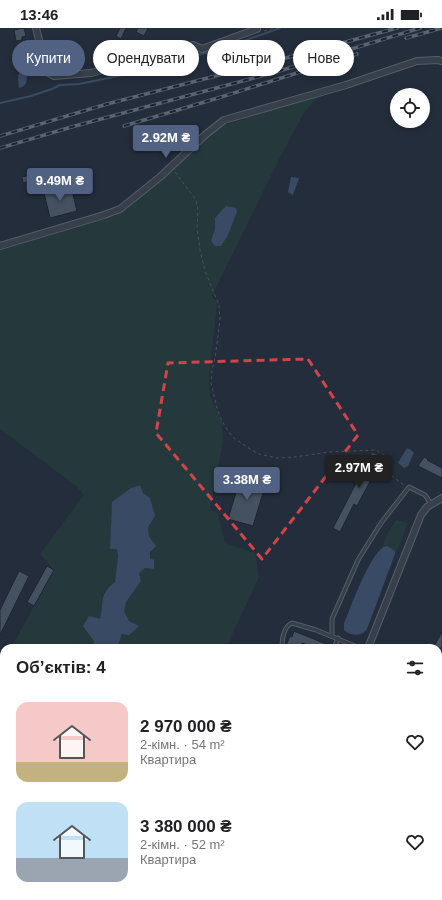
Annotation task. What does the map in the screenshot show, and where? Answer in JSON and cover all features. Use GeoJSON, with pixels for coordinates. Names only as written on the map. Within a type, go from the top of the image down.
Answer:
{"type":"FeatureCollection","features":[{"type":"Feature","properties":{"kind":"street"},"geometry":{"type":"LineString","coordinates":[[36,28],[47,72],[54,76],[91,73],[193,45],[202,49],[257,29]]}},
{"type":"Feature","properties":{"kind":"street"},"geometry":{"type":"LineString","coordinates":[[0,246],[120,209],[171,167],[205,135],[224,120],[336,88],[417,62],[442,61]]}},
{"type":"Feature","properties":{"kind":"street"},"geometry":{"type":"LineString","coordinates":[[370,644],[421,515],[424,510],[438,502]]}},
{"type":"Feature","properties":{"kind":"lane"},"geometry":{"type":"LineString","coordinates":[[332,636],[332,619],[358,560],[381,523],[409,487],[438,502]]}},
{"type":"Feature","properties":{"kind":"lane"},"geometry":{"type":"LineString","coordinates":[[282,644],[284,631],[292,622],[351,644]]}},
{"type":"Feature","properties":{"kind":"lane"},"geometry":{"type":"LineString","coordinates":[[336,644],[338,638]]}},
{"type":"Feature","properties":{"kind":"path"},"geometry":{"type":"LineString","coordinates":[[257,29],[263,32],[274,28]]}},
{"type":"Feature","properties":{"kind":"path"},"geometry":{"type":"LineString","coordinates":[[171,167],[196,200],[198,210],[197,228],[199,244],[205,271],[218,305],[220,318],[216,353],[212,370],[212,388],[222,421],[232,436],[259,454],[279,458],[328,452],[373,449],[384,455],[392,476],[398,482],[409,487]]}},
{"type":"Feature","properties":{"kind":"highlighted area"},"geometry":{"type":"Polygon","coordinates":[[[308,359],[358,435],[262,559],[156,433],[168,363],[308,359]]]}},
{"type":"Feature","properties":{"kind":"green space"},"geometry":{"type":"Polygon","coordinates":[[[311,97],[318,97],[304,113],[281,155],[212,296],[217,303],[209,377],[210,396],[222,421],[223,442],[210,510],[218,513],[225,543],[255,553],[259,577],[228,644],[118,644],[122,634],[138,627],[129,621],[124,611],[126,602],[141,581],[139,573],[145,568],[154,569],[150,552],[154,542],[149,536],[143,493],[140,485],[131,488],[112,503],[110,549],[117,549],[118,556],[115,582],[108,587],[103,594],[100,619],[93,644],[13,644],[54,570],[40,554],[84,495],[76,486],[0,429],[0,249],[117,215],[222,125],[311,97]],[[226,206],[215,218],[215,229],[213,233],[228,235],[237,212],[236,208],[226,206]]]}},
{"type":"Feature","properties":{"kind":"green space"},"geometry":{"type":"Polygon","coordinates":[[[396,520],[408,523],[396,553],[394,550],[382,547],[387,534],[396,520]]]}},
{"type":"Feature","properties":{"kind":"water"},"geometry":{"type":"Polygon","coordinates":[[[18,76],[27,76],[26,83],[19,88],[18,76]]]}},
{"type":"Feature","properties":{"kind":"water"},"geometry":{"type":"Polygon","coordinates":[[[291,177],[299,178],[293,195],[288,192],[291,177]]]}},
{"type":"Feature","properties":{"kind":"water"},"geometry":{"type":"Polygon","coordinates":[[[226,206],[236,208],[237,212],[228,235],[221,246],[215,246],[211,241],[215,229],[215,218],[226,206]]]}},
{"type":"Feature","properties":{"kind":"water"},"geometry":{"type":"Polygon","coordinates":[[[407,448],[414,453],[408,466],[404,468],[398,463],[407,448]]]}},
{"type":"Feature","properties":{"kind":"water"},"geometry":{"type":"Polygon","coordinates":[[[140,485],[143,493],[150,498],[155,516],[148,527],[149,536],[156,546],[150,552],[150,558],[154,560],[154,569],[145,568],[139,573],[141,581],[126,602],[124,611],[129,621],[139,626],[129,635],[122,634],[118,644],[93,644],[94,641],[83,626],[89,616],[100,619],[104,594],[106,590],[115,582],[118,556],[117,549],[110,549],[112,502],[131,488],[140,485]]]}},
{"type":"Feature","properties":{"kind":"water"},"geometry":{"type":"Polygon","coordinates":[[[387,546],[395,551],[395,554],[367,629],[365,632],[356,635],[349,634],[344,630],[344,624],[356,593],[368,567],[375,556],[381,549],[387,546]]]}},
{"type":"Feature","properties":{"kind":"building"},"geometry":{"type":"Polygon","coordinates":[[[24,28],[26,36],[22,37],[22,40],[16,40],[14,30],[24,28]]]}},
{"type":"Feature","properties":{"kind":"building"},"geometry":{"type":"Polygon","coordinates":[[[120,28],[126,28],[121,39],[116,36],[120,28]]]}},
{"type":"Feature","properties":{"kind":"building"},"geometry":{"type":"Polygon","coordinates":[[[138,28],[148,28],[144,36],[136,32],[138,28]]]}},
{"type":"Feature","properties":{"kind":"building"},"geometry":{"type":"Polygon","coordinates":[[[44,172],[45,178],[23,183],[22,177],[44,172]]]}},
{"type":"Feature","properties":{"kind":"building"},"geometry":{"type":"Polygon","coordinates":[[[85,173],[94,191],[88,194],[79,176],[85,173]]]}},
{"type":"Feature","properties":{"kind":"building"},"geometry":{"type":"Polygon","coordinates":[[[71,186],[77,211],[50,218],[44,193],[71,186]]]}},
{"type":"Feature","properties":{"kind":"building"},"geometry":{"type":"Polygon","coordinates":[[[372,452],[383,457],[357,506],[354,504],[340,532],[333,528],[372,452]]]}},
{"type":"Feature","properties":{"kind":"building"},"geometry":{"type":"Polygon","coordinates":[[[424,457],[442,468],[442,478],[418,466],[424,457]]]}},
{"type":"Feature","properties":{"kind":"building"},"geometry":{"type":"Polygon","coordinates":[[[241,476],[266,483],[253,526],[228,519],[241,476]]]}},
{"type":"Feature","properties":{"kind":"building"},"geometry":{"type":"Polygon","coordinates":[[[47,566],[54,570],[34,606],[27,602],[47,566]]]}},
{"type":"Feature","properties":{"kind":"building"},"geometry":{"type":"Polygon","coordinates":[[[19,571],[29,576],[0,635],[0,610],[19,571]]]}},
{"type":"Feature","properties":{"kind":"building"},"geometry":{"type":"Polygon","coordinates":[[[294,631],[326,644],[287,644],[290,636],[292,637],[294,631]]]}},
{"type":"Feature","properties":{"kind":"building"},"geometry":{"type":"Polygon","coordinates":[[[442,632],[442,644],[435,644],[442,632]]]}},
{"type":"Feature","properties":{"kind":"waterway"},"geometry":{"type":"LineString","coordinates":[[0,103],[31,96],[60,85],[79,84],[148,70],[232,45],[280,28]]}},
{"type":"Feature","properties":{"kind":"railway"},"geometry":{"type":"LineString","coordinates":[[0,136],[107,104],[397,28]]}},
{"type":"Feature","properties":{"kind":"railway"},"geometry":{"type":"LineString","coordinates":[[0,148],[75,126],[276,72],[420,28]]}},
{"type":"Feature","properties":{"kind":"railway"},"geometry":{"type":"LineString","coordinates":[[406,38],[442,28]]}},
{"type":"Feature","properties":{"kind":"railway"},"geometry":{"type":"LineString","coordinates":[[124,126],[357,54]]}}]}
